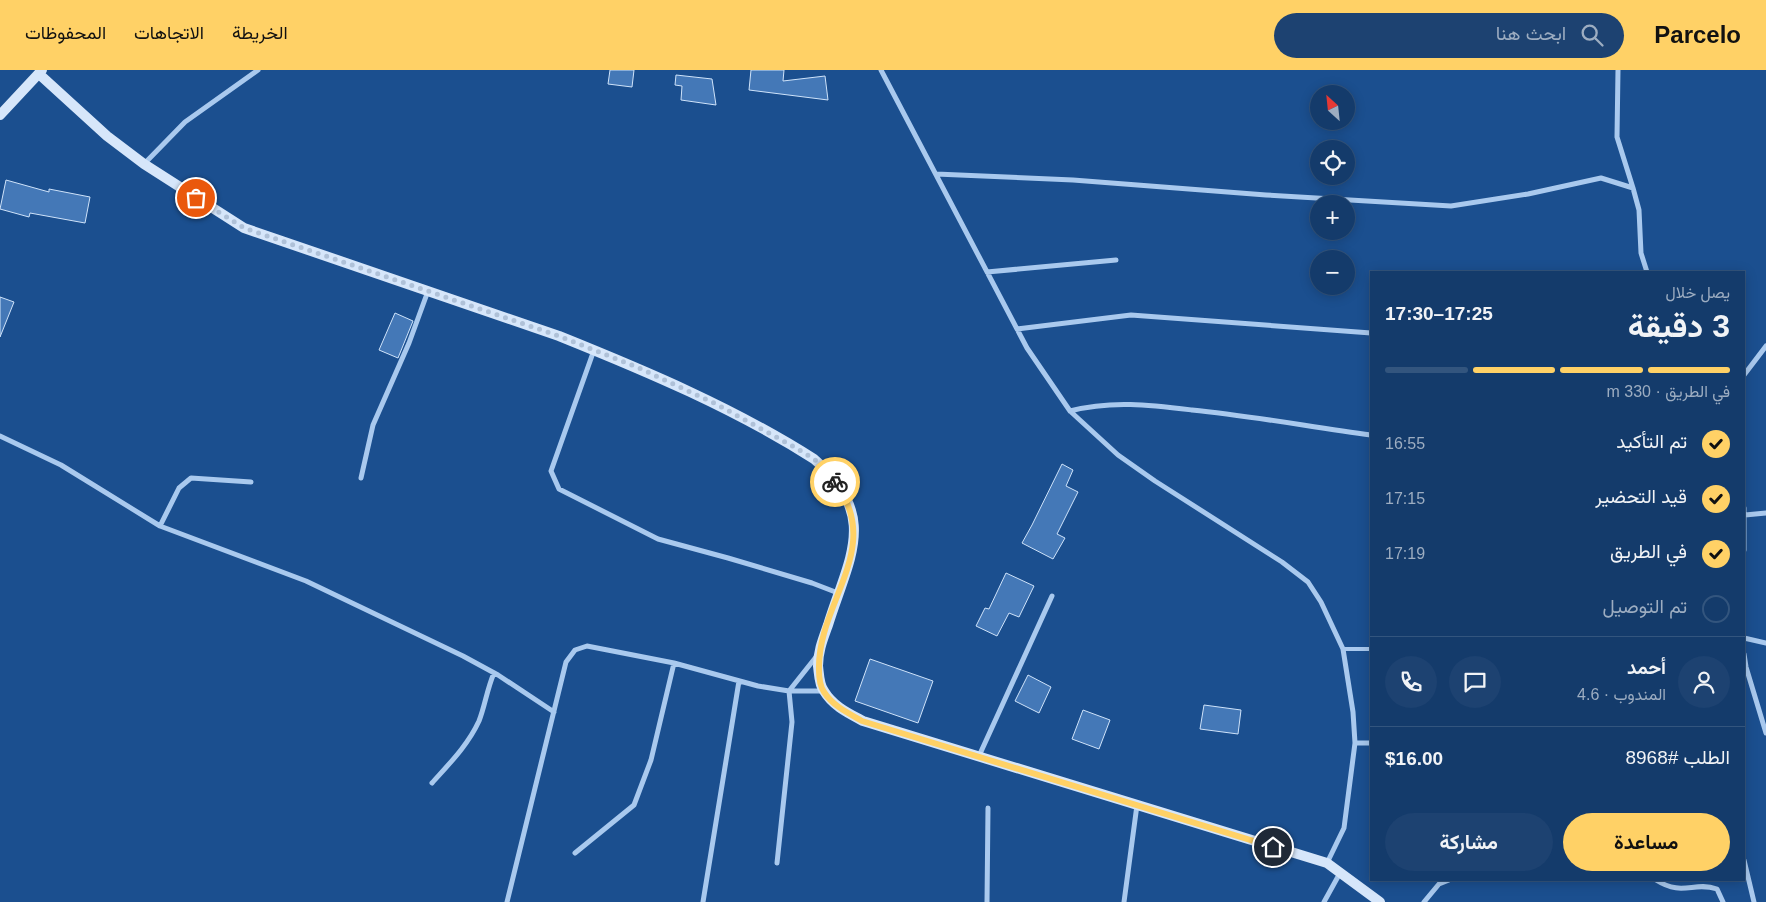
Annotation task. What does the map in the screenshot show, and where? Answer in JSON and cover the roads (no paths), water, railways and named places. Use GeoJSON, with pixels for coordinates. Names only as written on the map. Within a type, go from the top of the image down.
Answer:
{"type":"FeatureCollection","features":[{"type":"Feature","properties":{"kind":"street"},"geometry":{"type":"LineString","coordinates":[[144,164],[185,122],[258,70]]}},
{"type":"Feature","properties":{"kind":"street"},"geometry":{"type":"LineString","coordinates":[[881,70],[1027,348],[1070,411],[1118,455],[1155,482],[1255,544],[1308,582],[1321,602],[1343,649],[1353,712],[1355,743],[1344,828],[1327,863]]}},
{"type":"Feature","properties":{"kind":"street"},"geometry":{"type":"LineString","coordinates":[[1618,70],[1616,137],[1639,210],[1641,253],[1647,271]]}},
{"type":"Feature","properties":{"kind":"street"},"geometry":{"type":"LineString","coordinates":[[2,109],[40,72],[108,136],[144,164],[244,228],[559,336],[639,368],[716,404],[796,448],[828,471],[848,502],[853,520],[852,558],[818,655],[789,691],[792,722],[778,863]]}},
{"type":"Feature","properties":{"kind":"street"},"geometry":{"type":"LineString","coordinates":[[936,174],[1073,180],[1266,195],[1451,206],[1528,194],[1601,178],[1633,188]]}},
{"type":"Feature","properties":{"kind":"street"},"geometry":{"type":"LineString","coordinates":[[987,272],[1116,260]]}},
{"type":"Feature","properties":{"kind":"street"},"geometry":{"type":"LineString","coordinates":[[361,478],[373,424],[409,343],[428,291]]}},
{"type":"Feature","properties":{"kind":"street"},"geometry":{"type":"LineString","coordinates":[[1017,329],[1132,315],[1370,334]]}},
{"type":"Feature","properties":{"kind":"street"},"geometry":{"type":"LineString","coordinates":[[1745,374],[1766,346]]}},
{"type":"Feature","properties":{"kind":"street"},"geometry":{"type":"LineString","coordinates":[[594,350],[551,471],[559,489],[658,539],[803,580],[839,593]]}},
{"type":"Feature","properties":{"kind":"street"},"geometry":{"type":"LineString","coordinates":[[1070,411],[1091,406],[1133,403],[1238,415],[1370,435]]}},
{"type":"Feature","properties":{"kind":"street"},"geometry":{"type":"LineString","coordinates":[[0,436],[61,465],[160,526],[306,581],[494,672],[554,712]]}},
{"type":"Feature","properties":{"kind":"street"},"geometry":{"type":"LineString","coordinates":[[160,526],[179,488],[191,478],[251,482]]}},
{"type":"Feature","properties":{"kind":"street"},"geometry":{"type":"LineString","coordinates":[[1745,515],[1766,513]]}},
{"type":"Feature","properties":{"kind":"street"},"geometry":{"type":"LineString","coordinates":[[978,756],[1052,596]]}},
{"type":"Feature","properties":{"kind":"street"},"geometry":{"type":"LineString","coordinates":[[1745,638],[1766,643]]}},
{"type":"Feature","properties":{"kind":"street"},"geometry":{"type":"LineString","coordinates":[[508,902],[566,662],[575,650],[587,646],[603,648],[674,663],[738,681],[789,691],[823,691]]}},
{"type":"Feature","properties":{"kind":"street"},"geometry":{"type":"LineString","coordinates":[[818,655],[819,674],[823,691],[840,709],[862,721],[1327,863],[1380,902]]}},
{"type":"Feature","properties":{"kind":"street"},"geometry":{"type":"LineString","coordinates":[[1745,657],[1766,733]]}},
{"type":"Feature","properties":{"kind":"street"},"geometry":{"type":"LineString","coordinates":[[575,853],[634,805],[651,760],[674,663]]}},
{"type":"Feature","properties":{"kind":"street"},"geometry":{"type":"LineString","coordinates":[[432,783],[459,753],[479,720],[486,689],[494,672]]}},
{"type":"Feature","properties":{"kind":"street"},"geometry":{"type":"LineString","coordinates":[[703,902],[738,681]]}},
{"type":"Feature","properties":{"kind":"street"},"geometry":{"type":"LineString","coordinates":[[1355,743],[1370,743]]}},
{"type":"Feature","properties":{"kind":"street"},"geometry":{"type":"LineString","coordinates":[[1124,902],[1136,805]]}},
{"type":"Feature","properties":{"kind":"street"},"geometry":{"type":"LineString","coordinates":[[987,902],[988,808]]}},
{"type":"Feature","properties":{"kind":"street"},"geometry":{"type":"LineString","coordinates":[[1745,864],[1754,902]]}},
{"type":"Feature","properties":{"kind":"street"},"geometry":{"type":"LineString","coordinates":[[1324,902],[1340,873]]}},
{"type":"Feature","properties":{"kind":"street"},"geometry":{"type":"LineString","coordinates":[[1424,902],[1439,884],[1446,881]]}},
{"type":"Feature","properties":{"kind":"street"},"geometry":{"type":"LineString","coordinates":[[1658,881],[1677,889],[1707,886],[1717,889],[1723,902]]}},
{"type":"Feature","properties":{"kind":"lane"},"geometry":{"type":"LineString","coordinates":[[1343,649],[1370,649]]}}]}
